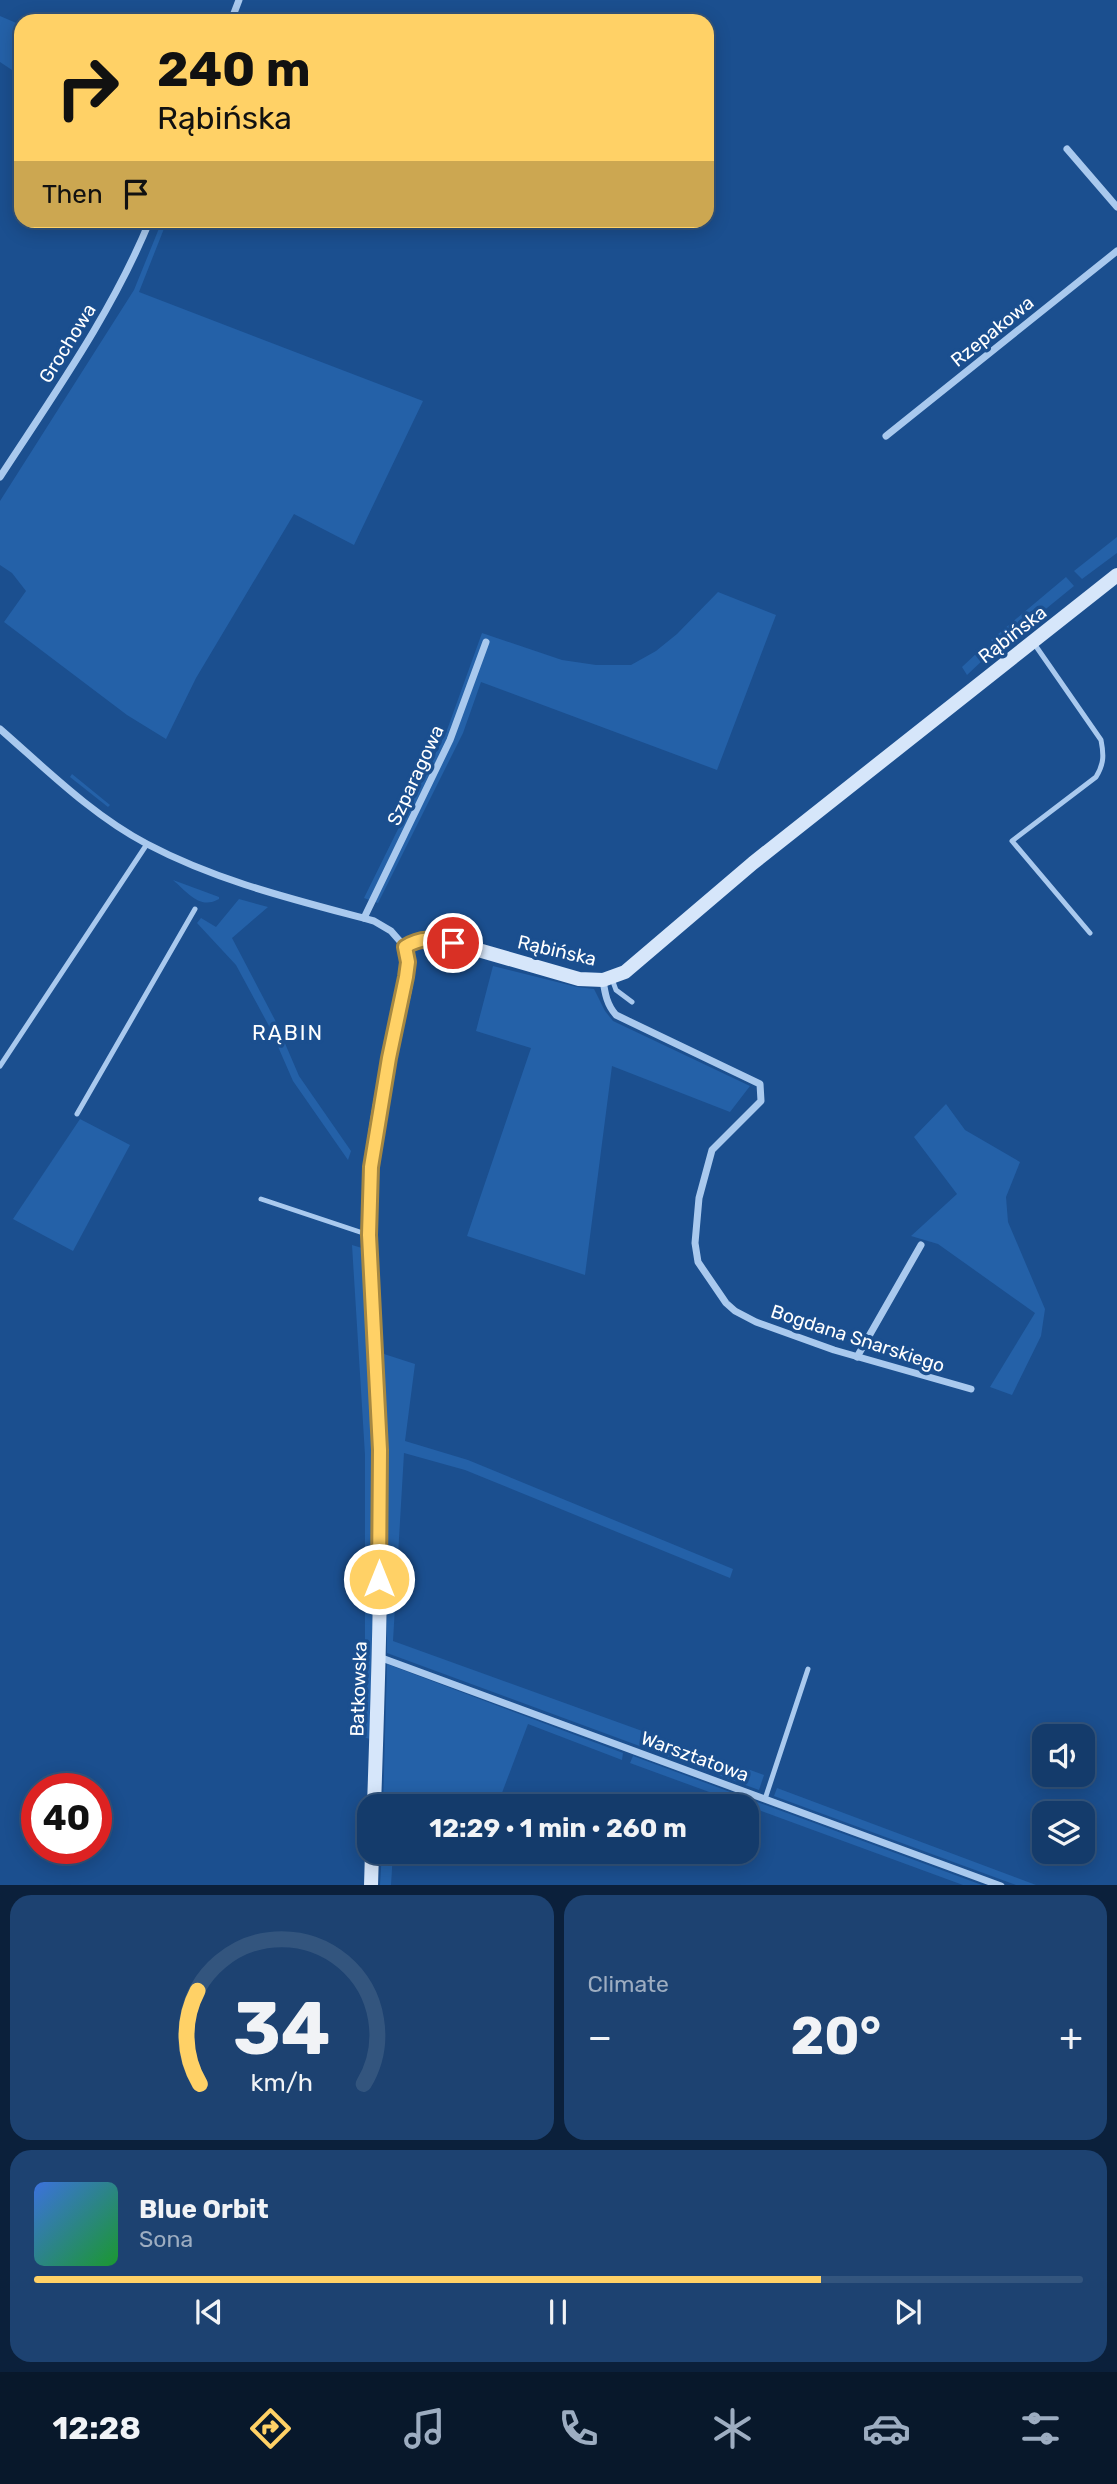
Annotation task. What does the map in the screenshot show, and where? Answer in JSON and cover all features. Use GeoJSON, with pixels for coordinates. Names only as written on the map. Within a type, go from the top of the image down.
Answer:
{"type":"FeatureCollection","features":[{"type":"Feature","properties":{"kind":"street"},"geometry":{"type":"LineString","coordinates":[[1067,149],[1117,207]]}},
{"type":"Feature","properties":{"kind":"street","name":"Grochowa"},"geometry":{"type":"LineString","coordinates":[[0,477],[108,308],[146,228]]}},
{"type":"Feature","properties":{"kind":"street","name":"Rzepakowa"},"geometry":{"type":"LineString","coordinates":[[886,436],[1117,251]]}},
{"type":"Feature","properties":{"kind":"street","name":"Rąbińska"},"geometry":{"type":"LineString","coordinates":[[405,947],[415,940],[447,941],[579,979],[608,979],[637,963],[712,896],[1117,575]]}},
{"type":"Feature","properties":{"kind":"street","name":"Szparagowa"},"geometry":{"type":"LineString","coordinates":[[364,918],[450,740],[486,642]]}},
{"type":"Feature","properties":{"kind":"street"},"geometry":{"type":"LineString","coordinates":[[0,729],[88,805],[146,844],[222,878],[385,926],[398,936],[405,947]]}},
{"type":"Feature","properties":{"kind":"street","name":"Batkowska"},"geometry":{"type":"LineString","coordinates":[[374,1794],[379,1657],[380,1450],[369,1235],[371,1167],[406,977],[408,962],[405,947]]}},
{"type":"Feature","properties":{"kind":"street","name":"Bogdana Snarskiego"},"geometry":{"type":"LineString","coordinates":[[608,979],[610,1008],[617,1015],[760,1084],[761,1101],[712,1150],[699,1198],[695,1243],[698,1262],[726,1303],[755,1322],[857,1357],[971,1389]]}},
{"type":"Feature","properties":{"kind":"street"},"geometry":{"type":"LineString","coordinates":[[857,1357],[921,1245]]}},
{"type":"Feature","properties":{"kind":"street","name":"Warsztatowa"},"geometry":{"type":"LineString","coordinates":[[379,1657],[1001,1885]]}},
{"type":"Feature","properties":{"kind":"street"},"geometry":{"type":"LineString","coordinates":[[371,1885],[372,1864]]}},
{"type":"Feature","properties":{"kind":"lane"},"geometry":{"type":"LineString","coordinates":[[1033,642],[1101,740],[1104,754],[1102,767],[1096,777],[1012,841],[1090,933]]}},
{"type":"Feature","properties":{"kind":"lane"},"geometry":{"type":"LineString","coordinates":[[0,1066],[146,844]]}},
{"type":"Feature","properties":{"kind":"lane"},"geometry":{"type":"LineString","coordinates":[[77,1114],[195,909]]}},
{"type":"Feature","properties":{"kind":"lane"},"geometry":{"type":"LineString","coordinates":[[608,979],[616,990],[632,1002]]}},
{"type":"Feature","properties":{"kind":"lane"},"geometry":{"type":"LineString","coordinates":[[261,1199],[369,1235]]}},
{"type":"Feature","properties":{"kind":"lane"},"geometry":{"type":"LineString","coordinates":[[765,1799],[808,1669]]}},
{"type":"Feature","properties":{"kind":"shaded area"},"geometry":{"type":"Polygon","coordinates":[[[0,16],[14,22],[14,71],[0,62],[0,16]]]}},
{"type":"Feature","properties":{"kind":"shaded area"},"geometry":{"type":"Polygon","coordinates":[[[159,228],[164,228],[139,292],[423,401],[354,545],[294,514],[196,678],[166,739],[127,715],[4,622],[26,591],[12,573],[0,565],[0,501],[134,290],[159,228]]]}},
{"type":"Feature","properties":{"kind":"shaded area"},"geometry":{"type":"Polygon","coordinates":[[[1117,537],[1117,553],[1082,579],[1074,571],[1117,537]]]}},
{"type":"Feature","properties":{"kind":"shaded area"},"geometry":{"type":"Polygon","coordinates":[[[1066,577],[1074,586],[998,648],[991,640],[1066,577]]]}},
{"type":"Feature","properties":{"kind":"shaded area"},"geometry":{"type":"Polygon","coordinates":[[[718,592],[776,615],[717,770],[481,682],[463,733],[378,903],[364,898],[447,730],[482,633],[562,660],[596,665],[631,665],[656,651],[677,634],[718,592]]]}},
{"type":"Feature","properties":{"kind":"shaded area"},"geometry":{"type":"Polygon","coordinates":[[[979,651],[984,659],[967,675],[962,667],[979,651]]]}},
{"type":"Feature","properties":{"kind":"shaded area"},"geometry":{"type":"Polygon","coordinates":[[[72,774],[110,805],[108,807],[70,777],[72,774]]]}},
{"type":"Feature","properties":{"kind":"shaded area"},"geometry":{"type":"Polygon","coordinates":[[[173,880],[219,899],[212,902],[200,901],[173,880]]]}},
{"type":"Feature","properties":{"kind":"shaded area"},"geometry":{"type":"Polygon","coordinates":[[[239,899],[268,907],[232,938],[275,1020],[299,1076],[351,1151],[348,1160],[293,1081],[269,1026],[236,965],[197,923],[201,918],[216,927],[239,899]]]}},
{"type":"Feature","properties":{"kind":"shaded area"},"geometry":{"type":"Polygon","coordinates":[[[493,966],[594,989],[613,1021],[750,1086],[730,1112],[612,1066],[585,1275],[467,1236],[531,1048],[476,1031],[493,966]]]}},
{"type":"Feature","properties":{"kind":"shaded area"},"geometry":{"type":"Polygon","coordinates":[[[946,1104],[965,1130],[1020,1162],[1006,1197],[1008,1222],[1045,1309],[1041,1336],[1012,1395],[990,1387],[1035,1313],[938,1244],[911,1236],[957,1194],[914,1137],[946,1104]]]}},
{"type":"Feature","properties":{"kind":"shaded area"},"geometry":{"type":"Polygon","coordinates":[[[80,1119],[130,1145],[73,1251],[13,1219],[80,1119]]]}},
{"type":"Feature","properties":{"kind":"shaded area"},"geometry":{"type":"Polygon","coordinates":[[[352,1245],[362,1248],[373,1450],[370,1739],[363,1737],[365,1455],[352,1245]]]}},
{"type":"Feature","properties":{"kind":"shaded area"},"geometry":{"type":"Polygon","coordinates":[[[384,1354],[415,1364],[405,1441],[468,1460],[733,1569],[730,1578],[465,1470],[404,1453],[393,1641],[764,1775],[759,1790],[387,1653],[384,1354]]]}},
{"type":"Feature","properties":{"kind":"shaded area"},"geometry":{"type":"Polygon","coordinates":[[[387,1664],[623,1753],[622,1760],[528,1724],[502,1794],[383,1794],[387,1664]]]}},
{"type":"Feature","properties":{"kind":"shaded area"},"geometry":{"type":"Polygon","coordinates":[[[633,1756],[736,1794],[715,1794],[630,1763],[633,1756]]]}},
{"type":"Feature","properties":{"kind":"shaded area"},"geometry":{"type":"Polygon","coordinates":[[[777,1788],[1036,1885],[1016,1885],[774,1796],[777,1788]]]}},
{"type":"Feature","properties":{"kind":"shaded area"},"geometry":{"type":"Polygon","coordinates":[[[759,1803],[982,1885],[963,1885],[759,1810],[759,1803]]]}},
{"type":"Feature","properties":{"kind":"shaded area"},"geometry":{"type":"Polygon","coordinates":[[[381,1864],[392,1864],[391,1885],[380,1885],[381,1864]]]}},
{"type":"Feature","properties":{"kind":"district","name":"RĄBIN"},"geometry":{"type":"Point","coordinates":[288,1033]}},
{"type":"Feature","properties":{"kind":"route"},"geometry":{"type":"LineString","coordinates":[[379,1579],[380,1450],[369,1235],[371,1167],[406,977],[408,954],[405,947],[415,940],[424,939],[453,943]]}}]}
